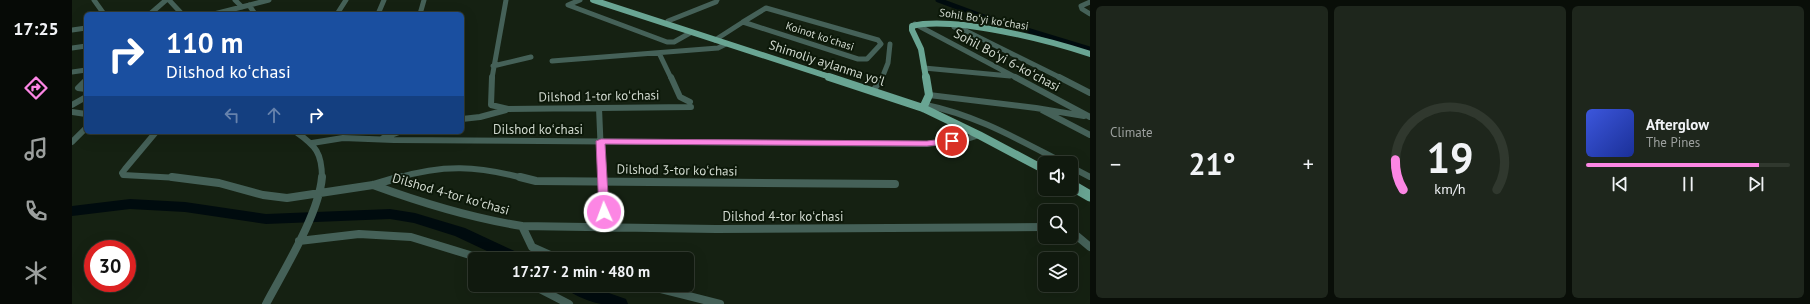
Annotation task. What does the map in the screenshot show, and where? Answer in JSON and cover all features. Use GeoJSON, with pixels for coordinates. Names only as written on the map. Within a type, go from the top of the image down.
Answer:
{"type":"FeatureCollection","features":[{"type":"Feature","properties":{"kind":"main road","name":"Shimoliy aylanma yoʻl"},"geometry":{"type":"LineString","coordinates":[[593,0],[690,32],[875,88],[924,107],[1038,162]]}},
{"type":"Feature","properties":{"kind":"main road","name":"Shimoliy aylanma yoʻl"},"geometry":{"type":"LineString","coordinates":[[603,0],[668,21],[726,44],[924,107],[1038,166]]}},
{"type":"Feature","properties":{"kind":"main road","name":"Sohil Boʻyi koʻchasi"},"geometry":{"type":"LineString","coordinates":[[914,24],[924,22],[988,30],[1066,46],[1090,54]]}},
{"type":"Feature","properties":{"kind":"main road"},"geometry":{"type":"LineString","coordinates":[[914,24],[912,26],[912,30],[921,48],[929,95],[924,107]]}},
{"type":"Feature","properties":{"kind":"main road"},"geometry":{"type":"LineString","coordinates":[[1078,184],[1090,190]]}},
{"type":"Feature","properties":{"kind":"main road"},"geometry":{"type":"LineString","coordinates":[[1078,189],[1090,196]]}},
{"type":"Feature","properties":{"kind":"street"},"geometry":{"type":"LineString","coordinates":[[94,0],[103,12]]}},
{"type":"Feature","properties":{"kind":"street"},"geometry":{"type":"LineString","coordinates":[[152,12],[167,0],[180,12]]}},
{"type":"Feature","properties":{"kind":"street"},"geometry":{"type":"LineString","coordinates":[[235,0],[242,7]]}},
{"type":"Feature","properties":{"kind":"street"},"geometry":{"type":"LineString","coordinates":[[222,12],[269,0]]}},
{"type":"Feature","properties":{"kind":"street"},"geometry":{"type":"LineString","coordinates":[[338,12],[346,0]]}},
{"type":"Feature","properties":{"kind":"street"},"geometry":{"type":"LineString","coordinates":[[379,12],[384,0]]}},
{"type":"Feature","properties":{"kind":"street"},"geometry":{"type":"LineString","coordinates":[[421,12],[424,0]]}},
{"type":"Feature","properties":{"kind":"street"},"geometry":{"type":"LineString","coordinates":[[506,0],[506,7],[493,66],[490,102],[494,106],[508,109]]}},
{"type":"Feature","properties":{"kind":"street"},"geometry":{"type":"LineString","coordinates":[[580,0],[568,5],[667,42],[674,42],[690,32]]}},
{"type":"Feature","properties":{"kind":"street"},"geometry":{"type":"LineString","coordinates":[[668,21],[716,2],[717,0]]}},
{"type":"Feature","properties":{"kind":"street"},"geometry":{"type":"LineString","coordinates":[[1089,1],[1081,6],[1082,9],[1090,14]]}},
{"type":"Feature","properties":{"kind":"street"},"geometry":{"type":"LineString","coordinates":[[249,5],[254,12]]}},
{"type":"Feature","properties":{"kind":"street","name":"Koinot koʻchasi"},"geometry":{"type":"LineString","coordinates":[[716,39],[743,22],[764,9],[769,8],[878,40],[881,44],[867,59],[858,59],[743,22]]}},
{"type":"Feature","properties":{"kind":"street"},"geometry":{"type":"LineString","coordinates":[[924,22],[961,28],[1090,93]]}},
{"type":"Feature","properties":{"kind":"street","name":"Sohil Boʻyi 6-koʻchasi"},"geometry":{"type":"LineString","coordinates":[[914,24],[1090,117]]}},
{"type":"Feature","properties":{"kind":"street"},"geometry":{"type":"LineString","coordinates":[[72,30],[84,28]]}},
{"type":"Feature","properties":{"kind":"street"},"geometry":{"type":"LineString","coordinates":[[552,61],[718,48],[726,44]]}},
{"type":"Feature","properties":{"kind":"street"},"geometry":{"type":"LineString","coordinates":[[875,88],[884,77],[889,66],[890,44]]}},
{"type":"Feature","properties":{"kind":"street"},"geometry":{"type":"LineString","coordinates":[[72,48],[84,46]]}},
{"type":"Feature","properties":{"kind":"street","name":"Dilshod 1-tor koʻchasi"},"geometry":{"type":"LineString","coordinates":[[508,109],[599,108],[690,104],[680,97],[659,53]]}},
{"type":"Feature","properties":{"kind":"street"},"geometry":{"type":"LineString","coordinates":[[493,66],[531,57]]}},
{"type":"Feature","properties":{"kind":"street"},"geometry":{"type":"LineString","coordinates":[[924,68],[1013,76]]}},
{"type":"Feature","properties":{"kind":"street"},"geometry":{"type":"LineString","coordinates":[[72,72],[84,70]]}},
{"type":"Feature","properties":{"kind":"street"},"geometry":{"type":"LineString","coordinates":[[84,82],[78,88],[84,89]]}},
{"type":"Feature","properties":{"kind":"street"},"geometry":{"type":"LineString","coordinates":[[929,95],[1036,108],[1090,117]]}},
{"type":"Feature","properties":{"kind":"street"},"geometry":{"type":"LineString","coordinates":[[72,106],[84,99]]}},
{"type":"Feature","properties":{"kind":"street"},"geometry":{"type":"LineString","coordinates":[[924,107],[941,107],[965,115],[1050,156]]}},
{"type":"Feature","properties":{"kind":"street"},"geometry":{"type":"LineString","coordinates":[[599,108],[605,228]]}},
{"type":"Feature","properties":{"kind":"street"},"geometry":{"type":"LineString","coordinates":[[1036,108],[1090,135]]}},
{"type":"Feature","properties":{"kind":"street"},"geometry":{"type":"LineString","coordinates":[[464,119],[480,117],[508,109]]}},
{"type":"Feature","properties":{"kind":"street"},"geometry":{"type":"LineString","coordinates":[[72,112],[84,114]]}},
{"type":"Feature","properties":{"kind":"street"},"geometry":{"type":"LineString","coordinates":[[72,142],[84,130]]}},
{"type":"Feature","properties":{"kind":"street","name":"Dilshod 3-tor koʻchasi"},"geometry":{"type":"LineString","coordinates":[[154,134],[124,169],[122,173],[124,175],[166,176],[218,183],[263,195],[287,198],[318,198],[373,185],[423,170],[457,167],[493,171],[536,181],[895,184]]}},
{"type":"Feature","properties":{"kind":"street"},"geometry":{"type":"LineString","coordinates":[[266,304],[300,241],[318,198],[322,178],[322,165],[318,153],[312,143],[299,134]]}},
{"type":"Feature","properties":{"kind":"street"},"geometry":{"type":"LineString","coordinates":[[379,139],[393,134]]}},
{"type":"Feature","properties":{"kind":"street","name":"Dilshod koʻchasi"},"geometry":{"type":"LineString","coordinates":[[312,143],[344,135],[379,139],[927,144],[967,139],[979,135]]}},
{"type":"Feature","properties":{"kind":"street"},"geometry":{"type":"LineString","coordinates":[[1078,171],[1090,177]]}},
{"type":"Feature","properties":{"kind":"street","name":"Dilshod 4-tor koʻchasi"},"geometry":{"type":"LineString","coordinates":[[373,185],[412,200],[505,224],[522,226],[716,229],[1038,227]]}},
{"type":"Feature","properties":{"kind":"street","name":"Dilshod 4-tor koʻchasi"},"geometry":{"type":"LineString","coordinates":[[522,226],[532,247],[543,252]]}},
{"type":"Feature","properties":{"kind":"street"},"geometry":{"type":"LineString","coordinates":[[300,241],[359,234],[411,237],[468,254]]}},
{"type":"Feature","properties":{"kind":"street"},"geometry":{"type":"LineString","coordinates":[[1078,237],[1090,246]]}},
{"type":"Feature","properties":{"kind":"street"},"geometry":{"type":"LineString","coordinates":[[546,292],[569,304]]}},
{"type":"Feature","properties":{"kind":"street"},"geometry":{"type":"LineString","coordinates":[[673,292],[720,304]]}},
{"type":"Feature","properties":{"kind":"waterway"},"geometry":{"type":"LineString","coordinates":[[938,0],[987,18],[1090,49]]}},
{"type":"Feature","properties":{"kind":"waterway"},"geometry":{"type":"LineString","coordinates":[[72,211],[130,204],[185,207],[266,219],[390,214],[415,218],[460,232],[503,252]]}},
{"type":"Feature","properties":{"kind":"waterway"},"geometry":{"type":"LineString","coordinates":[[585,292],[620,304]]}},
{"type":"Feature","properties":{"kind":"route"},"geometry":{"type":"LineString","coordinates":[[604,212],[601,141],[927,144],[952,141]]}}]}
